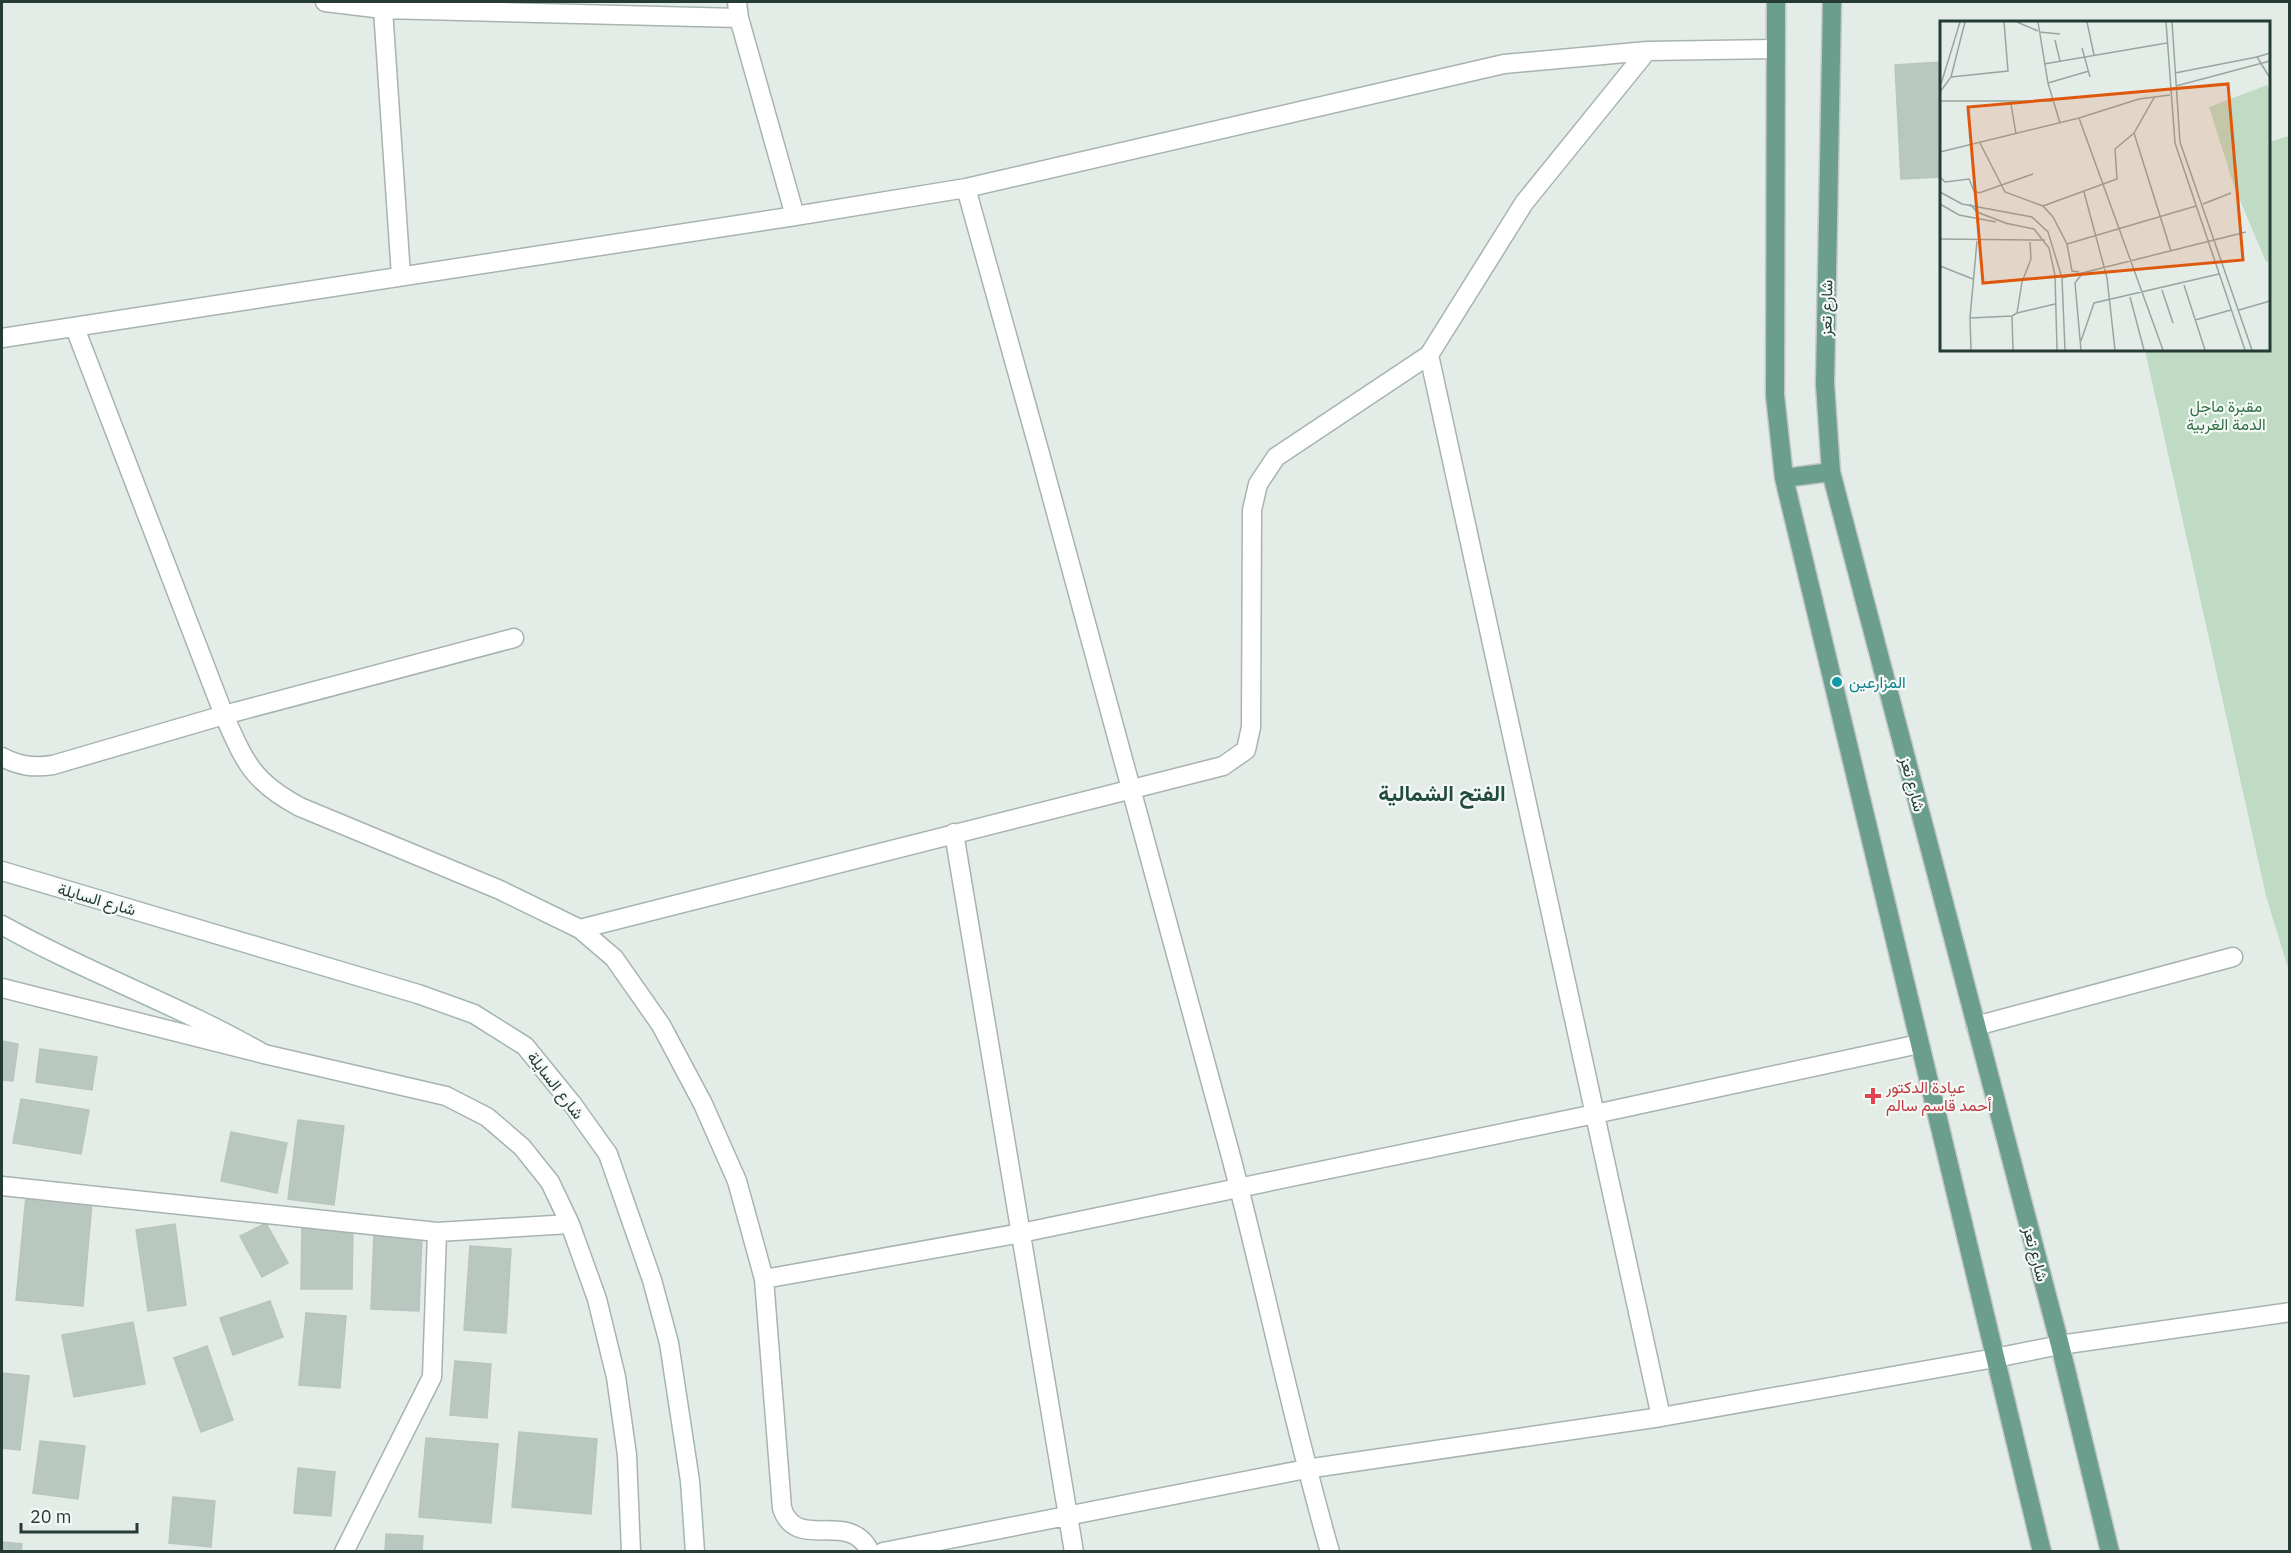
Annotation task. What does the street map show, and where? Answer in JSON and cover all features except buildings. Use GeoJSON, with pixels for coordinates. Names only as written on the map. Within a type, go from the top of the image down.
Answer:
{"type":"FeatureCollection","features":[{"type":"Feature","properties":{"kind":"main road"},"geometry":{"type":"LineString","coordinates":[[1776,2],[1775,395],[1784,478],[2042,1551]]}},
{"type":"Feature","properties":{"kind":"main road","name":"شارع تعز"},"geometry":{"type":"LineString","coordinates":[[1832,2],[1825,384],[1831,472],[2060,1345],[2110,1551]]}},
{"type":"Feature","properties":{"kind":"main road"},"geometry":{"type":"LineString","coordinates":[[1784,478],[1831,472]]}},
{"type":"Feature","properties":{"kind":"street"},"geometry":{"type":"LineString","coordinates":[[325,2],[383,9],[738,10],[795,216]]}},
{"type":"Feature","properties":{"kind":"street"},"geometry":{"type":"LineString","coordinates":[[383,9],[401,276]]}},
{"type":"Feature","properties":{"kind":"street"},"geometry":{"type":"LineString","coordinates":[[2,338],[966,188],[1504,64],[1647,51],[1775,49]]}},
{"type":"Feature","properties":{"kind":"street"},"geometry":{"type":"LineString","coordinates":[[580,928],[1223,766],[1246,750],[1251,727],[1252,510],[1258,484],[1276,457],[1429,355],[1524,203],[1647,51]]}},
{"type":"Feature","properties":{"kind":"street"},"geometry":{"type":"LineString","coordinates":[[966,188],[1133,788],[1239,1187],[1306,1469],[1330,1551]]}},
{"type":"Feature","properties":{"kind":"street"},"geometry":{"type":"LineString","coordinates":[[75,328],[224,715],[240,753],[256,776],[276,794],[300,807],[500,890],[580,928],[614,958],[661,1025],[697,1094],[737,1181],[764,1279],[784,1517],[789,1524],[804,1533],[856,1534],[866,1542],[870,1551]]}},
{"type":"Feature","properties":{"kind":"street"},"geometry":{"type":"LineString","coordinates":[[1429,355],[1661,1417]]}},
{"type":"Feature","properties":{"kind":"street"},"geometry":{"type":"LineString","coordinates":[[2,757],[15,764],[34,768],[53,765],[224,715],[514,638]]}},
{"type":"Feature","properties":{"kind":"street"},"geometry":{"type":"LineString","coordinates":[[954,833],[1074,1551]]}},
{"type":"Feature","properties":{"kind":"street","name":"شارع السايلة"},"geometry":{"type":"LineString","coordinates":[[2,871],[418,994],[474,1014],[525,1046],[573,1105],[608,1154],[652,1280],[669,1343],[680,1408],[690,1481],[695,1551]]}},
{"type":"Feature","properties":{"kind":"street"},"geometry":{"type":"LineString","coordinates":[[2,924],[40,946],[220,1029],[264,1054]]}},
{"type":"Feature","properties":{"kind":"street"},"geometry":{"type":"LineString","coordinates":[[1977,1026],[2233,957]]}},
{"type":"Feature","properties":{"kind":"street"},"geometry":{"type":"LineString","coordinates":[[2,988],[264,1054],[446,1096],[487,1117],[522,1147],[550,1182],[570,1224],[597,1299],[616,1377],[627,1455],[631,1551]]}},
{"type":"Feature","properties":{"kind":"street"},"geometry":{"type":"LineString","coordinates":[[764,1279],[1021,1233],[1919,1044]]}},
{"type":"Feature","properties":{"kind":"street"},"geometry":{"type":"LineString","coordinates":[[2,1186],[437,1232],[570,1224]]}},
{"type":"Feature","properties":{"kind":"street"},"geometry":{"type":"LineString","coordinates":[[344,1551],[432,1377],[437,1232]]}},
{"type":"Feature","properties":{"kind":"street"},"geometry":{"type":"LineString","coordinates":[[883,1551],[1306,1469],[1661,1417],[2060,1345],[2289,1312]]}},
{"type":"Feature","properties":{"kind":"green space","name":"مقبرة ماجل الدمة الغربية"},"geometry":{"type":"Polygon","coordinates":[[[2290,136],[2289,971],[2266,896],[2145,351],[2270,351],[2270,142],[2290,136]]]}},
{"type":"Feature","properties":{"kind":"place","name":"المزارعين"},"geometry":{"type":"Point","coordinates":[1837,682]}},
{"type":"Feature","properties":{"kind":"place","name":"عيادة الدكتور أحمد قاسم سالم"},"geometry":{"type":"Point","coordinates":[1873,1096]}},
{"type":"Feature","properties":{"kind":"district","name":"الفتح الشمالية"},"geometry":{"type":"Point","coordinates":[1442,793]}}]}
